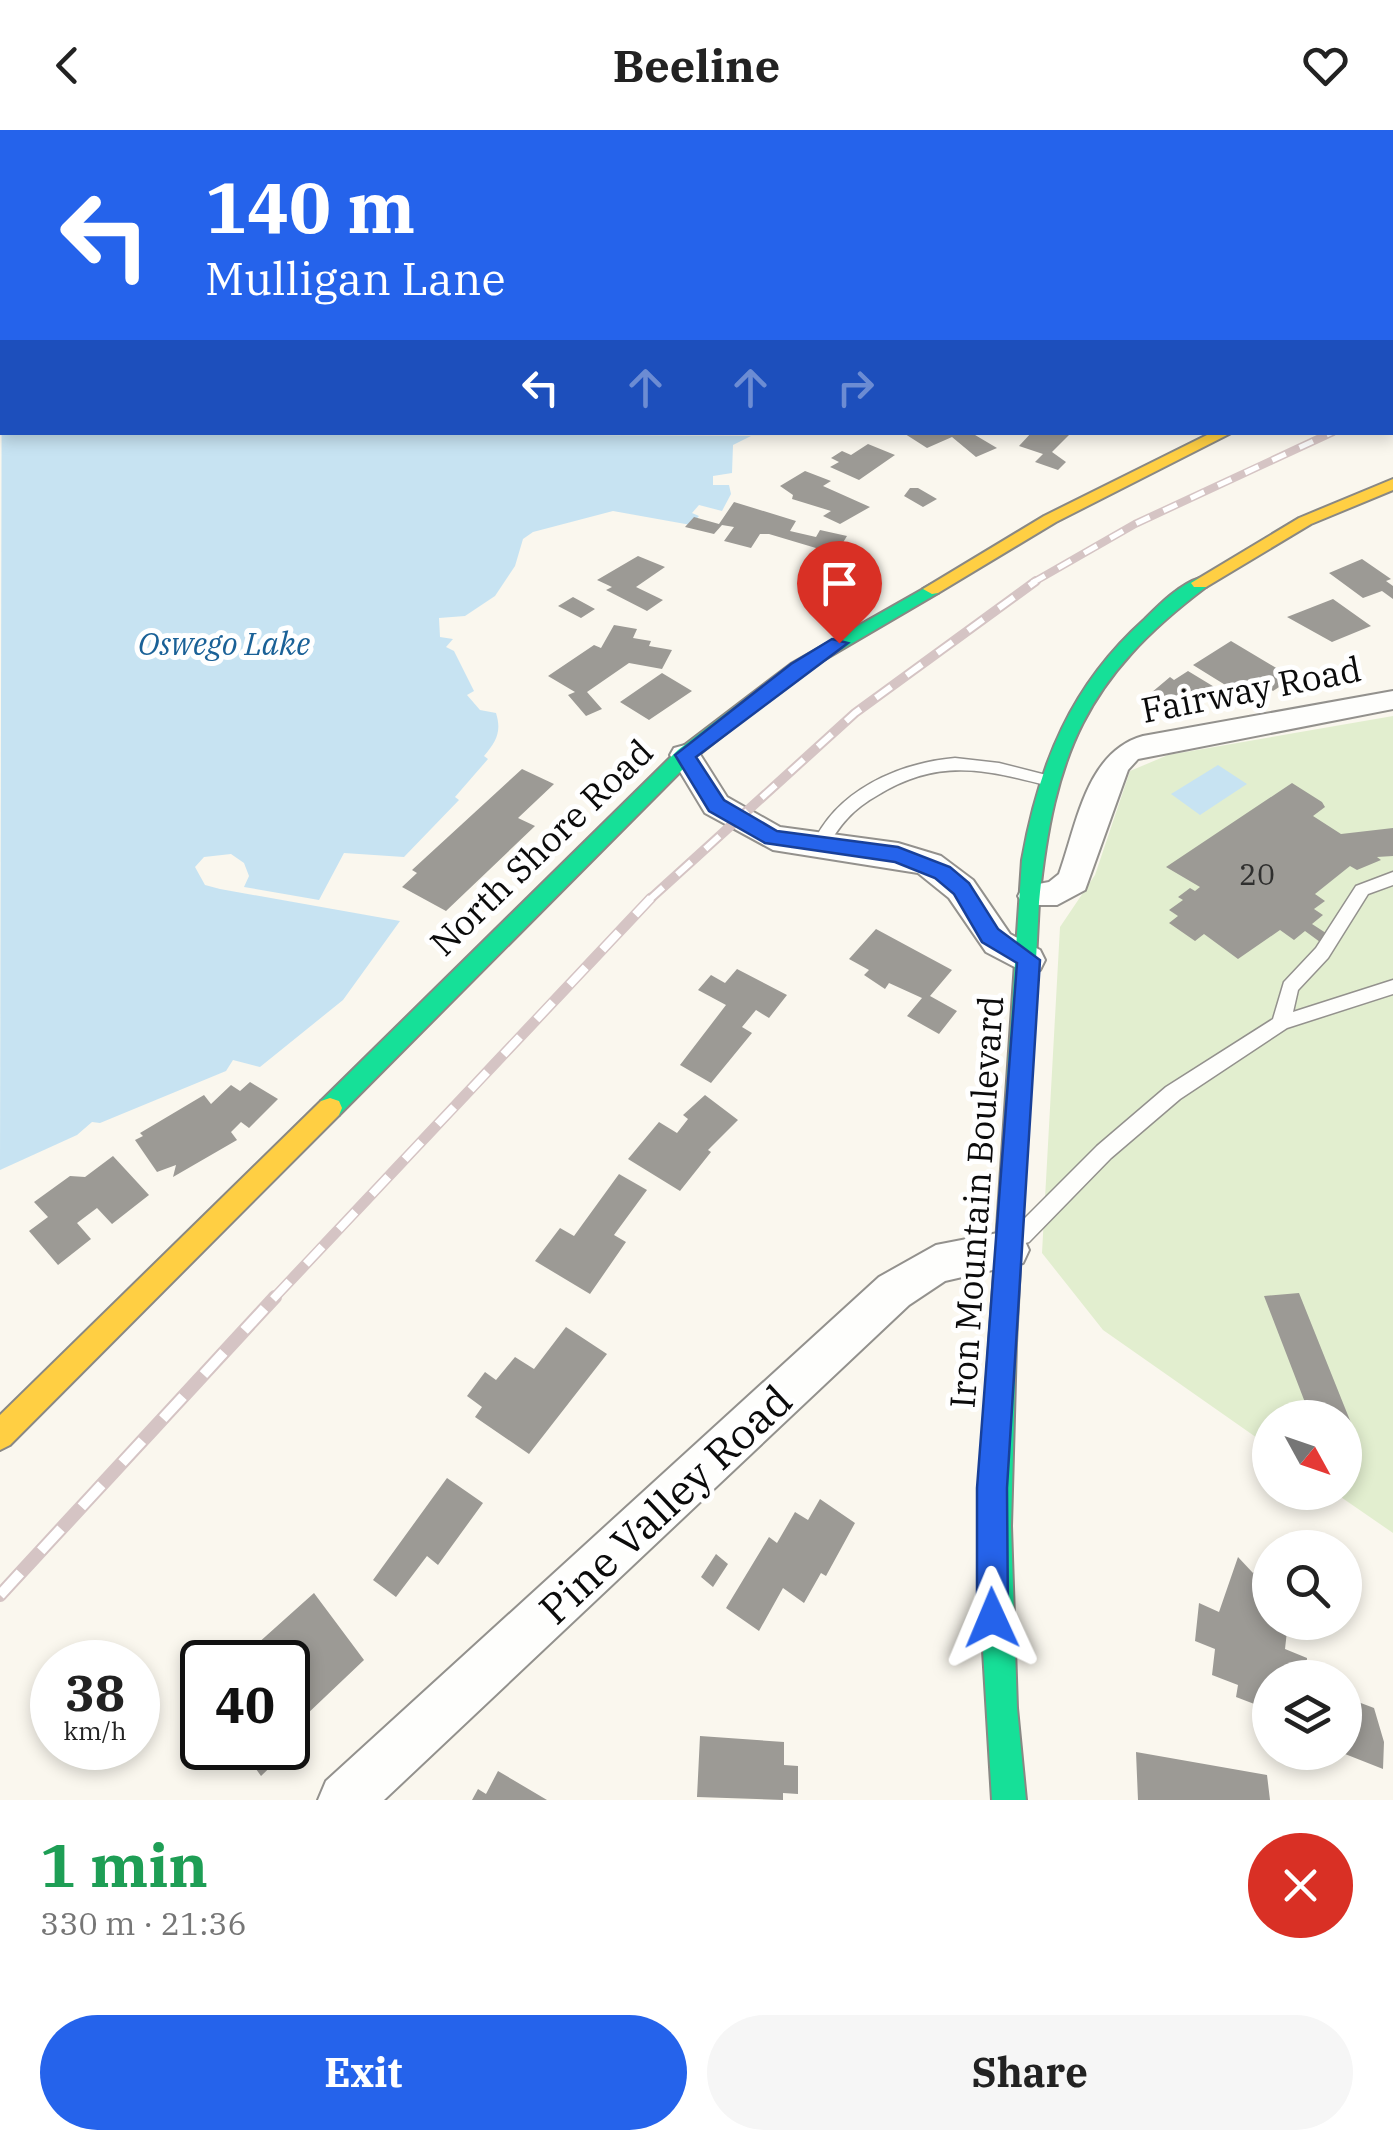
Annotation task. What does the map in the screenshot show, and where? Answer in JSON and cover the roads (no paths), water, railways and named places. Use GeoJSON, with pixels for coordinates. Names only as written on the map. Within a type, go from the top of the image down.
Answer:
{"type":"FeatureCollection","features":[{"type":"Feature","properties":{"kind":"street","name":"North Shore Road"},"geometry":{"type":"LineString","coordinates":[[0,1436],[685,755],[797,668],[1193,440]]}},
{"type":"Feature","properties":{"kind":"street","name":"Iron Mountain Boulevard"},"geometry":{"type":"LineString","coordinates":[[1009,1800],[995,1676],[991,1555],[1028,960],[1050,782],[1075,711],[1093,682],[1134,635],[1269,540],[1393,484]]}},
{"type":"Feature","properties":{"kind":"street","name":"Fairway Road"},"geometry":{"type":"LineString","coordinates":[[1035,896],[1057,893],[1072,880],[1114,766],[1127,752],[1209,732],[1393,700]]}},
{"type":"Feature","properties":{"kind":"street"},"geometry":{"type":"LineString","coordinates":[[685,755],[716,806],[772,838],[898,855],[929,864],[961,889],[998,943],[1028,960]]}},
{"type":"Feature","properties":{"kind":"street","name":"Pine Valley Road"},"geometry":{"type":"LineString","coordinates":[[345,1800],[894,1291],[936,1264],[1008,1250]]}},
{"type":"Feature","properties":{"kind":"lane"},"geometry":{"type":"LineString","coordinates":[[820,846],[837,815],[854,802],[903,772],[938,762],[997,767],[1050,782]]}},
{"type":"Feature","properties":{"kind":"lane"},"geometry":{"type":"LineString","coordinates":[[1281,1023],[1290,987],[1322,952],[1362,890],[1393,878]]}},
{"type":"Feature","properties":{"kind":"lane"},"geometry":{"type":"LineString","coordinates":[[1008,1250],[1104,1152],[1173,1093],[1281,1023],[1393,988]]}},
{"type":"Feature","properties":{"kind":"water","name":"Oswego Lake"},"geometry":{"type":"Polygon","coordinates":[[[2,435],[751,436],[733,445],[732,473],[713,476],[713,485],[729,485],[731,494],[722,511],[699,505],[692,513],[699,516],[691,525],[613,511],[533,532],[523,539],[515,566],[495,596],[465,616],[439,618],[440,637],[453,639],[446,647],[454,651],[474,691],[467,695],[480,710],[496,713],[498,731],[484,756],[488,759],[455,797],[459,800],[404,857],[344,853],[319,900],[244,887],[249,876],[244,863],[231,854],[204,857],[195,867],[205,885],[220,889],[400,921],[343,1000],[260,1067],[233,1060],[226,1071],[100,1123],[92,1122],[77,1135],[0,1170],[2,435]]]}},
{"type":"Feature","properties":{"kind":"water"},"geometry":{"type":"Polygon","coordinates":[[[1218,765],[1247,784],[1200,815],[1171,794],[1218,765]]]}},
{"type":"Feature","properties":{"kind":"railway"},"geometry":{"type":"LineString","coordinates":[[1032,583],[1135,524],[1327,435]]}},
{"type":"Feature","properties":{"kind":"railway"},"geometry":{"type":"LineString","coordinates":[[650,899],[855,713],[1036,581]]}},
{"type":"Feature","properties":{"kind":"railway"},"geometry":{"type":"LineString","coordinates":[[273,1299],[650,899]]}},
{"type":"Feature","properties":{"kind":"railway"},"geometry":{"type":"LineString","coordinates":[[0,1595],[275,1297]]}}]}
